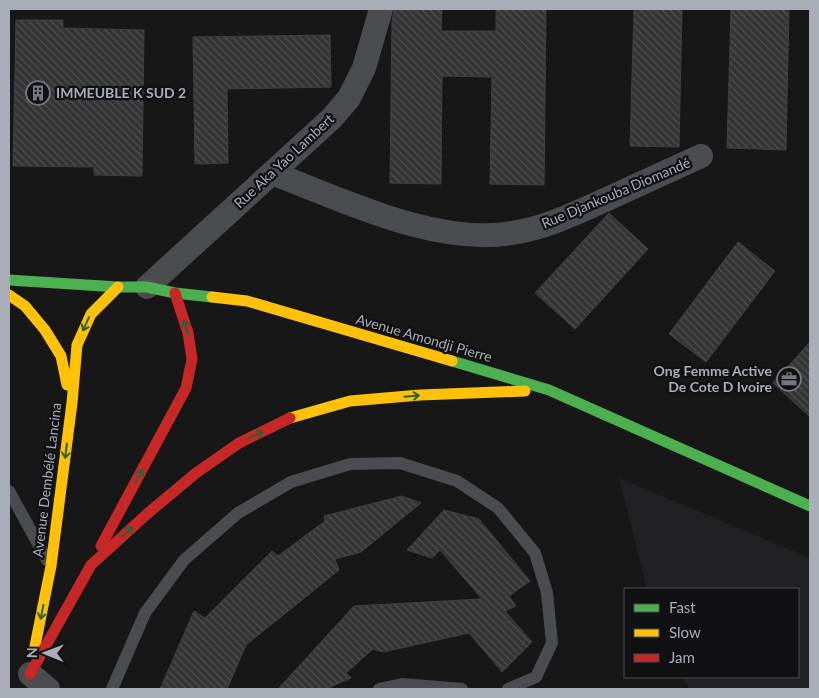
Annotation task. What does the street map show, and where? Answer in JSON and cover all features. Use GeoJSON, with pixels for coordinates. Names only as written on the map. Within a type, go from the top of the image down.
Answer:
{"type":"FeatureCollection","features":[{"type":"Feature","properties":{"kind":"street","name":"Rue Aka Yao Lambert"},"geometry":{"type":"LineString","coordinates":[[147,288],[332,118],[349,98],[364,68],[381,9]]}},
{"type":"Feature","properties":{"kind":"street","name":"Rue Djankouba Diomandé"},"geometry":{"type":"LineString","coordinates":[[272,173],[389,218],[431,229],[473,236],[512,234],[552,224],[701,156]]}},
{"type":"Feature","properties":{"kind":"street","name":"Avenue Amondji Pierre"},"geometry":{"type":"LineString","coordinates":[[9,280],[147,288],[247,301],[549,390],[810,506]]}},
{"type":"Feature","properties":{"kind":"street","name":"Avenue Dembélé Lancina"},"geometry":{"type":"LineString","coordinates":[[28,682],[51,566],[72,403],[77,345],[91,314],[118,287]]}},
{"type":"Feature","properties":{"kind":"street"},"geometry":{"type":"LineString","coordinates":[[48,689],[28,682],[186,388],[192,359],[188,333],[175,293]]}},
{"type":"Feature","properties":{"kind":"street"},"geometry":{"type":"LineString","coordinates":[[9,295],[25,306],[46,330],[61,356],[72,403]]}},
{"type":"Feature","properties":{"kind":"street"},"geometry":{"type":"LineString","coordinates":[[91,565],[196,473],[239,443],[296,416],[350,401],[420,395],[549,390]]}},
{"type":"Feature","properties":{"kind":"lane"},"geometry":{"type":"LineString","coordinates":[[112,689],[145,613],[184,560],[238,513],[291,482],[350,464],[400,463],[457,480],[498,508],[535,553],[548,593],[552,643],[536,676],[508,689]]}},
{"type":"Feature","properties":{"kind":"lane"},"geometry":{"type":"LineString","coordinates":[[9,490],[51,566]]}},
{"type":"Feature","properties":{"kind":"lane"},"geometry":{"type":"LineString","coordinates":[[379,689],[402,684],[462,689]]}},
{"type":"Feature","properties":{"kind":"shaded area"},"geometry":{"type":"Polygon","coordinates":[[[619,478],[810,558],[810,689],[690,689],[683,678],[799,678],[799,588],[647,588],[619,478]]]}},
{"type":"Feature","properties":{"kind":"building"},"geometry":{"type":"Polygon","coordinates":[[[394,9],[442,9],[441,31],[496,31],[496,9],[546,9],[544,185],[490,184],[492,77],[442,76],[441,184],[390,183],[392,21],[394,9]]]}},
{"type":"Feature","properties":{"kind":"building"},"geometry":{"type":"Polygon","coordinates":[[[634,9],[682,9],[679,147],[630,146],[634,9]]]}},
{"type":"Feature","properties":{"kind":"building"},"geometry":{"type":"Polygon","coordinates":[[[731,9],[789,9],[786,150],[727,148],[731,9]]]}},
{"type":"Feature","properties":{"kind":"building"},"geometry":{"type":"Polygon","coordinates":[[[16,20],[63,20],[63,28],[144,30],[142,176],[94,175],[94,167],[13,166],[16,20]]]}},
{"type":"Feature","properties":{"kind":"building"},"geometry":{"type":"Polygon","coordinates":[[[330,35],[331,87],[227,89],[228,163],[195,164],[193,37],[330,35]]]}},
{"type":"Feature","properties":{"kind":"building"},"geometry":{"type":"Polygon","coordinates":[[[609,213],[648,249],[575,329],[535,293],[609,213]]]}},
{"type":"Feature","properties":{"kind":"building"},"geometry":{"type":"Polygon","coordinates":[[[738,242],[775,271],[706,362],[669,334],[738,242]]]}},
{"type":"Feature","properties":{"kind":"building"},"geometry":{"type":"Polygon","coordinates":[[[810,342],[810,417],[773,383],[810,342]]]}},
{"type":"Feature","properties":{"kind":"building"},"geometry":{"type":"Polygon","coordinates":[[[402,496],[421,503],[361,552],[335,559],[339,570],[246,645],[227,689],[160,689],[194,611],[205,618],[272,551],[278,556],[325,521],[324,516],[402,496]]]}},
{"type":"Feature","properties":{"kind":"building"},"geometry":{"type":"Polygon","coordinates":[[[444,510],[479,519],[530,581],[509,596],[516,606],[505,611],[532,642],[502,672],[469,633],[383,652],[373,649],[346,673],[351,678],[326,689],[278,689],[354,606],[482,599],[440,550],[432,558],[407,550],[444,510]]]}},
{"type":"Feature","properties":{"kind":"traffic: fast"},"geometry":{"type":"LineString","coordinates":[[9,280],[147,287],[175,293],[212,297]]}},
{"type":"Feature","properties":{"kind":"traffic: fast"},"geometry":{"type":"LineString","coordinates":[[452,361],[549,390],[810,506]]}},
{"type":"Feature","properties":{"kind":"traffic: slow"},"geometry":{"type":"LineString","coordinates":[[34,651],[51,566],[72,403],[77,345],[91,314],[118,287]]}},
{"type":"Feature","properties":{"kind":"traffic: slow"},"geometry":{"type":"LineString","coordinates":[[9,295],[25,306],[45,330],[61,356],[67,385]]}},
{"type":"Feature","properties":{"kind":"traffic: slow"},"geometry":{"type":"LineString","coordinates":[[212,297],[247,301],[452,361]]}},
{"type":"Feature","properties":{"kind":"traffic: slow"},"geometry":{"type":"LineString","coordinates":[[290,418],[350,401],[420,395],[525,391]]}},
{"type":"Feature","properties":{"kind":"traffic: jam"},"geometry":{"type":"LineString","coordinates":[[101,546],[186,388],[192,359],[188,333],[175,293]]}},
{"type":"Feature","properties":{"kind":"traffic: jam"},"geometry":{"type":"LineString","coordinates":[[30,674],[91,565],[196,473],[239,443],[290,418]]}},
{"type":"Feature","properties":{"kind":"place","name":"IMMEUBLE K SUD 2"},"geometry":{"type":"Point","coordinates":[38,93]}},
{"type":"Feature","properties":{"kind":"place","name":"Ong Femme Active De Cote D Ivoire"},"geometry":{"type":"Point","coordinates":[789,379]}}]}
